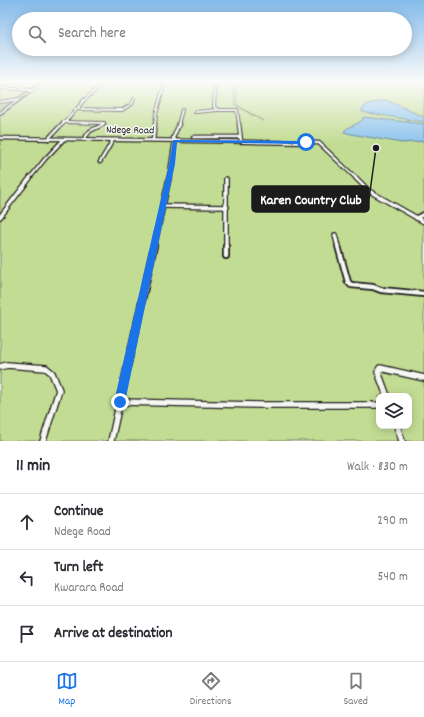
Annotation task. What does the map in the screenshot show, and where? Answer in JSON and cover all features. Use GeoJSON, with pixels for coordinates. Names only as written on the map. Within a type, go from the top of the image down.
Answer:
{"type":"FeatureCollection","features":[{"type":"Feature","properties":{"kind":"street"},"geometry":{"type":"LineString","coordinates":[[0,113],[15,103]]}},
{"type":"Feature","properties":{"kind":"street"},"geometry":{"type":"LineString","coordinates":[[48,139],[82,103]]}},
{"type":"Feature","properties":{"kind":"street"},"geometry":{"type":"LineString","coordinates":[[77,109],[122,110],[133,103]]}},
{"type":"Feature","properties":{"kind":"street"},"geometry":{"type":"LineString","coordinates":[[153,140],[156,114],[159,103]]}},
{"type":"Feature","properties":{"kind":"street"},"geometry":{"type":"LineString","coordinates":[[214,103],[215,108],[219,110]]}},
{"type":"Feature","properties":{"kind":"street"},"geometry":{"type":"LineString","coordinates":[[111,441],[172,164],[173,138],[178,127],[182,110]]}},
{"type":"Feature","properties":{"kind":"street"},"geometry":{"type":"LineString","coordinates":[[195,112],[237,110],[241,142]]}},
{"type":"Feature","properties":{"kind":"street"},"geometry":{"type":"LineString","coordinates":[[63,122],[104,124],[90,131],[84,139]]}},
{"type":"Feature","properties":{"kind":"street"},"geometry":{"type":"LineString","coordinates":[[193,137],[240,137]]}},
{"type":"Feature","properties":{"kind":"street","name":"Ndege Road"},"geometry":{"type":"LineString","coordinates":[[0,138],[314,142],[321,144],[369,191],[424,222]]}},
{"type":"Feature","properties":{"kind":"street"},"geometry":{"type":"LineString","coordinates":[[0,217],[45,159],[64,139]]}},
{"type":"Feature","properties":{"kind":"street"},"geometry":{"type":"LineString","coordinates":[[100,162],[114,140]]}},
{"type":"Feature","properties":{"kind":"street"},"geometry":{"type":"LineString","coordinates":[[226,179],[226,256]]}},
{"type":"Feature","properties":{"kind":"street"},"geometry":{"type":"LineString","coordinates":[[162,206],[226,207]]}},
{"type":"Feature","properties":{"kind":"street"},"geometry":{"type":"LineString","coordinates":[[416,218],[424,214]]}},
{"type":"Feature","properties":{"kind":"street"},"geometry":{"type":"LineString","coordinates":[[335,235],[348,282],[351,285],[373,287],[381,290],[424,294]]}},
{"type":"Feature","properties":{"kind":"street"},"geometry":{"type":"LineString","coordinates":[[0,367],[7,365],[46,368],[52,373],[59,390],[43,441]]}},
{"type":"Feature","properties":{"kind":"street"},"geometry":{"type":"LineString","coordinates":[[385,393],[378,372],[380,368],[424,378]]}},
{"type":"Feature","properties":{"kind":"street"},"geometry":{"type":"LineString","coordinates":[[120,402],[376,405]]}},
{"type":"Feature","properties":{"kind":"street"},"geometry":{"type":"LineString","coordinates":[[398,429],[402,441]]}},
{"type":"Feature","properties":{"kind":"green space"},"geometry":{"type":"Polygon","coordinates":[[[0,103],[10,103],[0,109],[0,103]]]}},
{"type":"Feature","properties":{"kind":"green space"},"geometry":{"type":"Polygon","coordinates":[[[19,103],[235,103],[235,105],[263,121],[237,105],[237,103],[424,103],[424,441],[0,441],[0,116],[19,103]]]}},
{"type":"Feature","properties":{"kind":"water"},"geometry":{"type":"Polygon","coordinates":[[[392,103],[424,117],[424,122],[362,112],[362,109],[368,104],[392,103]]]}},
{"type":"Feature","properties":{"kind":"water"},"geometry":{"type":"Polygon","coordinates":[[[363,117],[424,124],[424,141],[402,143],[344,132],[346,129],[362,121],[363,117]]]}},
{"type":"Feature","properties":{"kind":"place","name":"Karen Country Club"},"geometry":{"type":"Point","coordinates":[376,148]}},
{"type":"Feature","properties":{"kind":"route"},"geometry":{"type":"LineString","coordinates":[[120,402],[172,164],[174,141],[306,142]]}}]}
